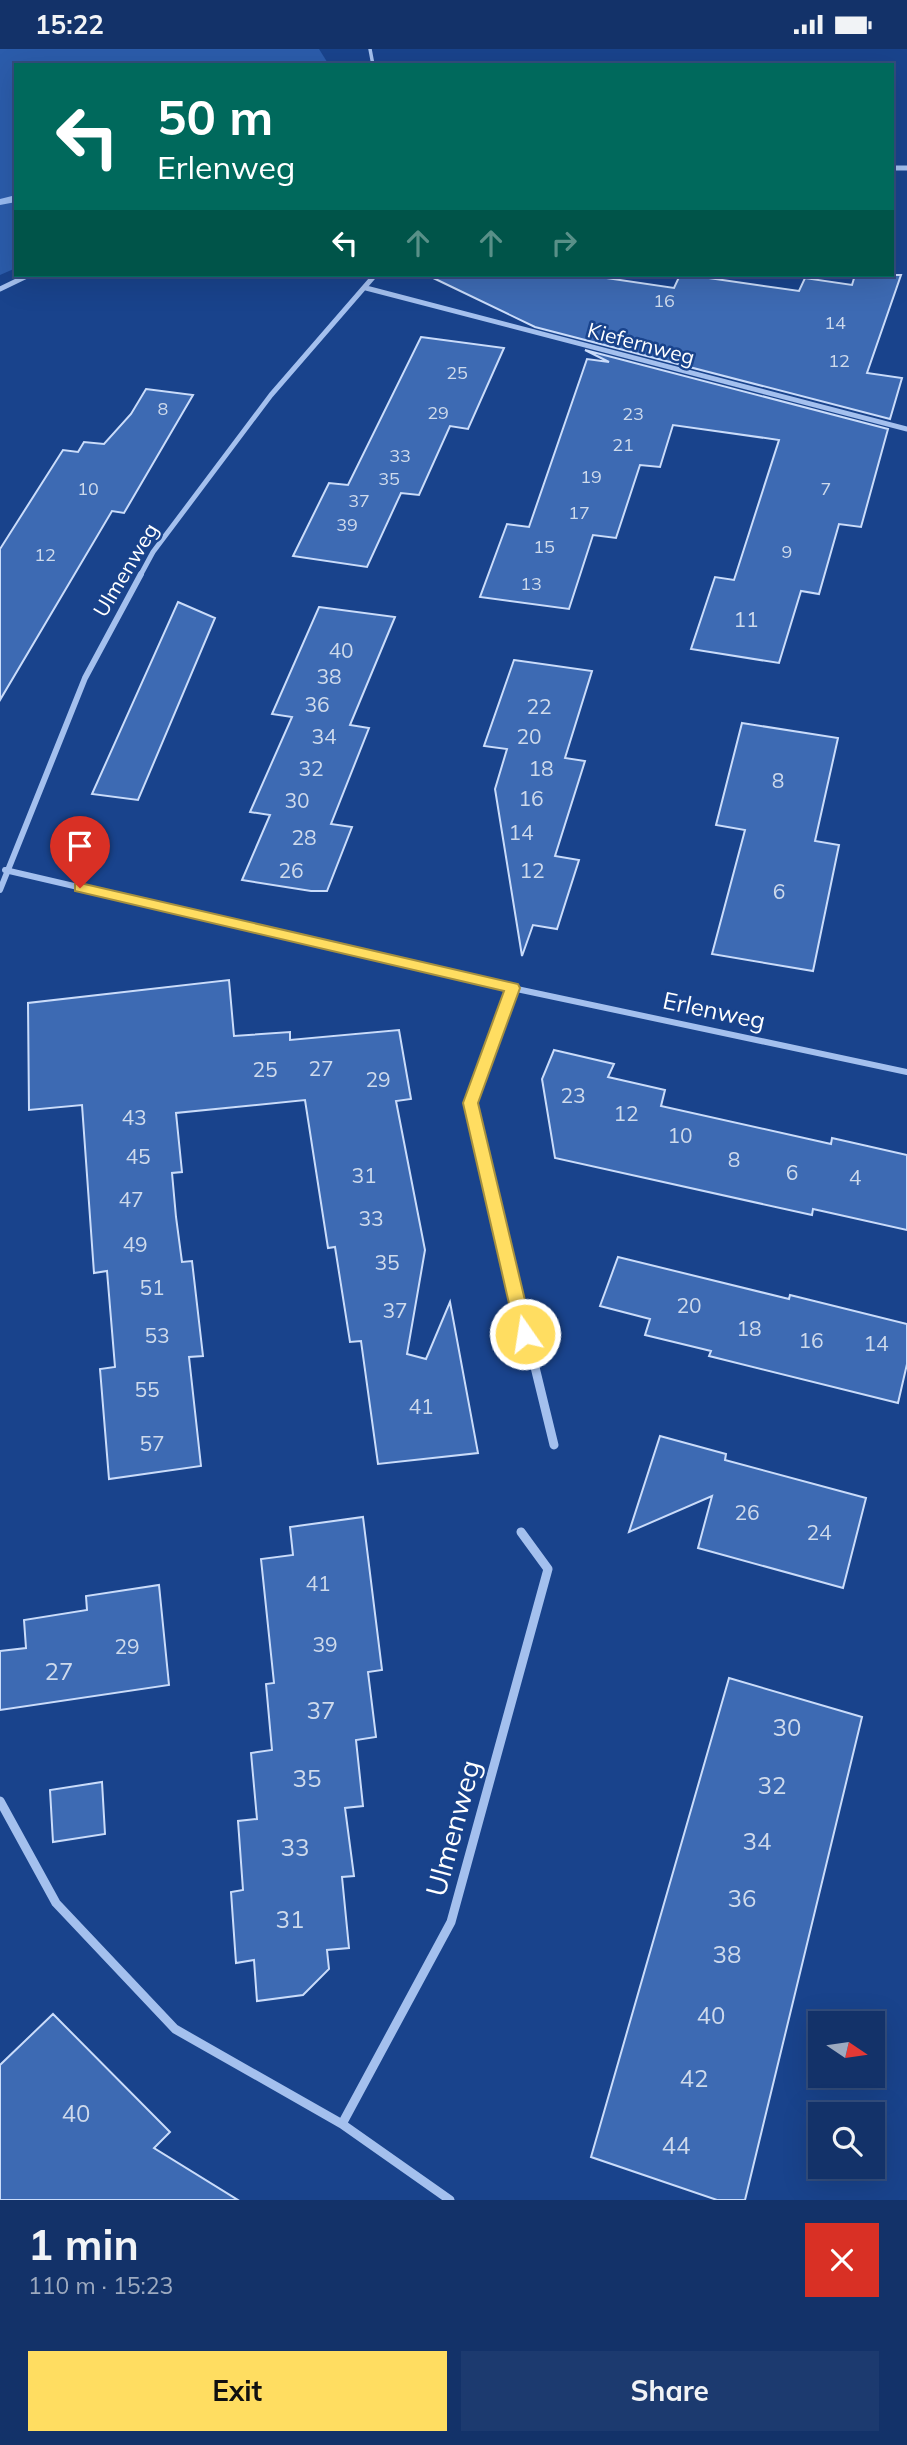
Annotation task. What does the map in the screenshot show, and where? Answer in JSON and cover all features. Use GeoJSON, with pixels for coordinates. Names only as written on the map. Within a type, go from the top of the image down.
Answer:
{"type":"FeatureCollection","features":[{"type":"Feature","properties":{"kind":"street"},"geometry":{"type":"LineString","coordinates":[[0,289],[25,277]]}},
{"type":"Feature","properties":{"kind":"street","name":"Ulmenweg"},"geometry":{"type":"LineString","coordinates":[[0,890],[5,870],[85,678],[153,552],[271,395],[374,277]]}},
{"type":"Feature","properties":{"kind":"street","name":"Kiefernweg"},"geometry":{"type":"LineString","coordinates":[[366,288],[907,429]]}},
{"type":"Feature","properties":{"kind":"street","name":"Erlenweg"},"geometry":{"type":"LineString","coordinates":[[5,870],[512,988],[907,1072]]}},
{"type":"Feature","properties":{"kind":"street"},"geometry":{"type":"LineString","coordinates":[[512,988],[471,1103],[554,1445]]}},
{"type":"Feature","properties":{"kind":"street","name":"Ulmenweg"},"geometry":{"type":"LineString","coordinates":[[342,2124],[451,1921],[548,1569],[521,1532]]}},
{"type":"Feature","properties":{"kind":"street"},"geometry":{"type":"LineString","coordinates":[[0,1801],[56,1903],[175,2029],[342,2124],[450,2200]]}},
{"type":"Feature","properties":{"kind":"shaded area"},"geometry":{"type":"Polygon","coordinates":[[[0,49],[319,49],[328,63],[14,63],[14,269],[0,275],[0,49]]]}},
{"type":"Feature","properties":{"kind":"building"},"geometry":{"type":"Polygon","coordinates":[[[901,275],[867,373],[902,378],[890,419],[535,327],[431,277],[600,277],[674,288],[679,277],[702,277],[799,291],[805,278],[852,285],[854,277],[901,275]]]}},
{"type":"Feature","properties":{"kind":"building"},"geometry":{"type":"Polygon","coordinates":[[[421,337],[504,348],[468,429],[450,426],[419,495],[401,493],[367,567],[293,556],[329,483],[348,485],[421,337]]]}},
{"type":"Feature","properties":{"kind":"building"},"geometry":{"type":"Polygon","coordinates":[[[585,350],[888,429],[861,527],[839,524],[819,594],[801,591],[779,663],[691,649],[715,577],[734,580],[779,440],[673,425],[660,467],[640,465],[616,538],[593,535],[569,609],[480,597],[507,524],[529,527],[587,359],[609,362],[585,350]]]}},
{"type":"Feature","properties":{"kind":"building"},"geometry":{"type":"Polygon","coordinates":[[[146,389],[193,395],[124,513],[112,511],[0,700],[0,549],[63,450],[78,452],[84,442],[104,444],[131,414],[146,389]]]}},
{"type":"Feature","properties":{"kind":"building"},"geometry":{"type":"Polygon","coordinates":[[[178,602],[215,618],[138,800],[92,794],[178,602]]]}},
{"type":"Feature","properties":{"kind":"building"},"geometry":{"type":"Polygon","coordinates":[[[319,607],[395,617],[350,725],[369,728],[331,824],[352,827],[327,891],[311,891],[242,880],[270,815],[250,812],[292,717],[272,714],[319,607]]]}},
{"type":"Feature","properties":{"kind":"building"},"geometry":{"type":"Polygon","coordinates":[[[514,660],[592,671],[565,758],[585,761],[555,856],[579,860],[557,929],[533,925],[522,956],[495,789],[507,749],[484,746],[514,660]]]}},
{"type":"Feature","properties":{"kind":"building"},"geometry":{"type":"Polygon","coordinates":[[[742,723],[838,738],[815,841],[839,845],[813,971],[712,954],[745,830],[716,825],[742,723]]]}},
{"type":"Feature","properties":{"kind":"building"},"geometry":{"type":"Polygon","coordinates":[[[229,980],[234,1036],[290,1032],[290,1040],[399,1030],[411,1099],[396,1101],[425,1250],[407,1354],[426,1359],[450,1302],[478,1453],[378,1464],[361,1341],[350,1342],[335,1247],[328,1248],[305,1100],[176,1113],[182,1172],[172,1173],[176,1217],[182,1262],[192,1261],[203,1356],[189,1357],[201,1466],[109,1479],[100,1369],[115,1367],[107,1271],[94,1273],[82,1105],[29,1110],[28,1003],[229,980]]]}},
{"type":"Feature","properties":{"kind":"building"},"geometry":{"type":"Polygon","coordinates":[[[554,1050],[614,1064],[608,1077],[665,1090],[661,1106],[831,1144],[832,1138],[907,1155],[907,1230],[813,1209],[812,1215],[555,1158],[542,1079],[554,1050]]]}},
{"type":"Feature","properties":{"kind":"building"},"geometry":{"type":"Polygon","coordinates":[[[618,1257],[789,1299],[790,1295],[907,1324],[907,1364],[898,1403],[709,1356],[711,1351],[645,1335],[650,1319],[600,1306],[618,1257]]]}},
{"type":"Feature","properties":{"kind":"building"},"geometry":{"type":"Polygon","coordinates":[[[660,1436],[726,1454],[725,1460],[866,1498],[843,1588],[698,1548],[712,1496],[629,1532],[660,1436]]]}},
{"type":"Feature","properties":{"kind":"building"},"geometry":{"type":"Polygon","coordinates":[[[363,1517],[382,1670],[368,1672],[376,1737],[356,1740],[363,1806],[345,1808],[354,1876],[342,1877],[349,1948],[327,1950],[329,1969],[303,1995],[257,2001],[254,1960],[236,1963],[231,1892],[243,1890],[238,1821],[257,1819],[251,1753],[272,1750],[266,1684],[274,1683],[261,1559],[293,1555],[290,1527],[363,1517]]]}},
{"type":"Feature","properties":{"kind":"building"},"geometry":{"type":"Polygon","coordinates":[[[159,1585],[169,1685],[0,1710],[0,1651],[26,1648],[24,1620],[87,1610],[86,1596],[159,1585]]]}},
{"type":"Feature","properties":{"kind":"building"},"geometry":{"type":"Polygon","coordinates":[[[729,1678],[862,1717],[745,2200],[717,2200],[591,2157],[729,1678]]]}},
{"type":"Feature","properties":{"kind":"building"},"geometry":{"type":"Polygon","coordinates":[[[102,1782],[105,1834],[53,1842],[50,1790],[102,1782]]]}},
{"type":"Feature","properties":{"kind":"building"},"geometry":{"type":"Polygon","coordinates":[[[53,2014],[170,2132],[154,2148],[238,2200],[0,2200],[0,2065],[53,2014]]]}},
{"type":"Feature","properties":{"kind":"waterway"},"geometry":{"type":"LineString","coordinates":[[0,202],[14,198]]}},
{"type":"Feature","properties":{"kind":"route"},"geometry":{"type":"LineString","coordinates":[[80,888],[512,988],[471,1103],[525,1334]]}}]}
